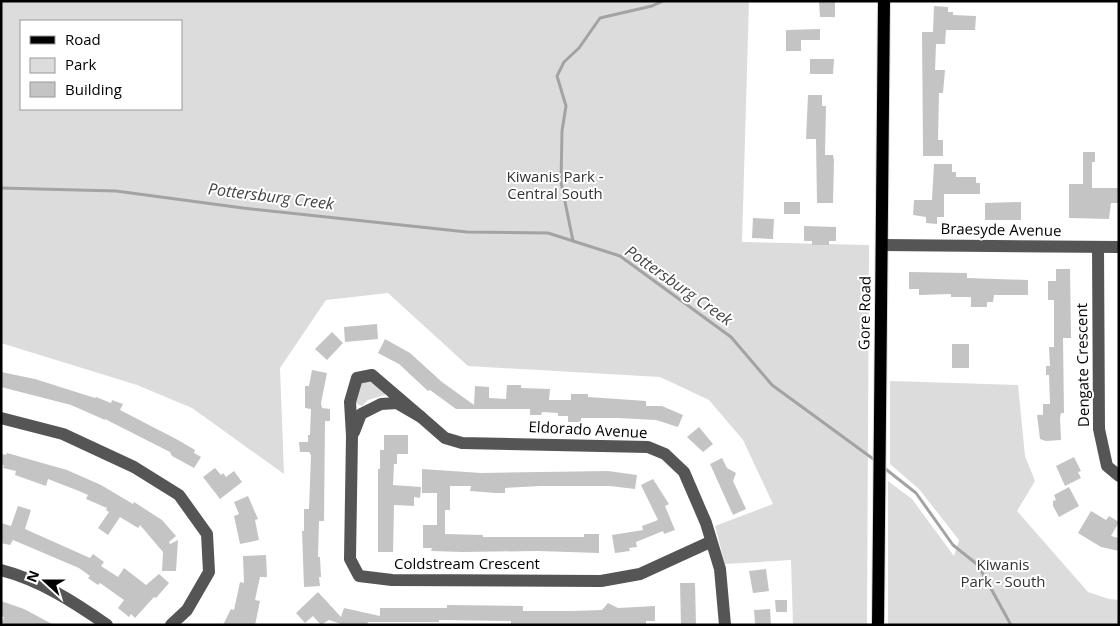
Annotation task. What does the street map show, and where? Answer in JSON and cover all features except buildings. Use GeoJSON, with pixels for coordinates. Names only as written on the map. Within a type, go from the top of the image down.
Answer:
{"type":"FeatureCollection","features":[{"type":"Feature","properties":{"kind":"main road","name":"Gore Road"},"geometry":{"type":"LineString","coordinates":[[878,625],[884,1]]}},
{"type":"Feature","properties":{"kind":"street","name":"Braesyde Avenue"},"geometry":{"type":"LineString","coordinates":[[882,245],[1119,247]]}},
{"type":"Feature","properties":{"kind":"street","name":"Dengate Crescent"},"geometry":{"type":"LineString","coordinates":[[1098,247],[1099,429],[1108,466],[1119,476]]}},
{"type":"Feature","properties":{"kind":"street","name":"Eldorado Avenue"},"geometry":{"type":"LineString","coordinates":[[352,436],[350,402],[358,378],[372,375],[445,438],[462,442],[648,447],[666,454],[684,472],[706,523],[710,542],[720,569],[725,625]]}},
{"type":"Feature","properties":{"kind":"street","name":"Eldorado Avenue"},"geometry":{"type":"LineString","coordinates":[[352,436],[361,414],[380,404],[397,403],[421,417]]}},
{"type":"Feature","properties":{"kind":"street"},"geometry":{"type":"LineString","coordinates":[[1,418],[64,434],[134,467],[179,495],[206,534],[209,572],[187,610],[171,625]]}},
{"type":"Feature","properties":{"kind":"street","name":"Coldstream Crescent"},"geometry":{"type":"LineString","coordinates":[[352,436],[350,559],[359,576],[392,580],[601,581],[640,574],[710,542]]}},
{"type":"Feature","properties":{"kind":"street"},"geometry":{"type":"LineString","coordinates":[[1,570],[25,576],[77,604],[107,625]]}},
{"type":"Feature","properties":{"kind":"green space","name":"Kiwanis Park - Central South"},"geometry":{"type":"Polygon","coordinates":[[[1,1],[749,1],[742,242],[869,245],[867,625],[793,625],[791,560],[725,564],[715,526],[773,504],[743,440],[709,400],[660,377],[468,366],[388,293],[326,300],[280,368],[284,474],[192,408],[137,385],[1,343],[1,1]]]}},
{"type":"Feature","properties":{"kind":"green space"},"geometry":{"type":"Polygon","coordinates":[[[363,381],[370,381],[385,391],[385,395],[368,400],[362,406],[354,403],[357,387],[363,381]]]}},
{"type":"Feature","properties":{"kind":"green space","name":"Kiwanis Park - South"},"geometry":{"type":"Polygon","coordinates":[[[890,381],[1018,385],[1025,456],[1035,481],[1017,511],[1088,592],[1109,599],[1119,600],[1119,625],[888,625],[888,481],[912,499],[954,556],[959,540],[919,489],[890,464],[890,381]]]}},
{"type":"Feature","properties":{"kind":"waterway"},"geometry":{"type":"LineString","coordinates":[[573,241],[561,182],[562,131],[566,106],[557,76],[564,62],[579,48],[600,18],[652,6],[663,1]]}},
{"type":"Feature","properties":{"kind":"waterway","name":"Pottersburg Creek"},"geometry":{"type":"LineString","coordinates":[[1,188],[116,191],[243,208],[467,232],[548,233],[620,256],[731,337],[772,385],[876,461]]}},
{"type":"Feature","properties":{"kind":"waterway","name":"Pottersburg Creek"},"geometry":{"type":"LineString","coordinates":[[883,467],[916,493],[953,545],[978,565],[1011,625]]}}]}
